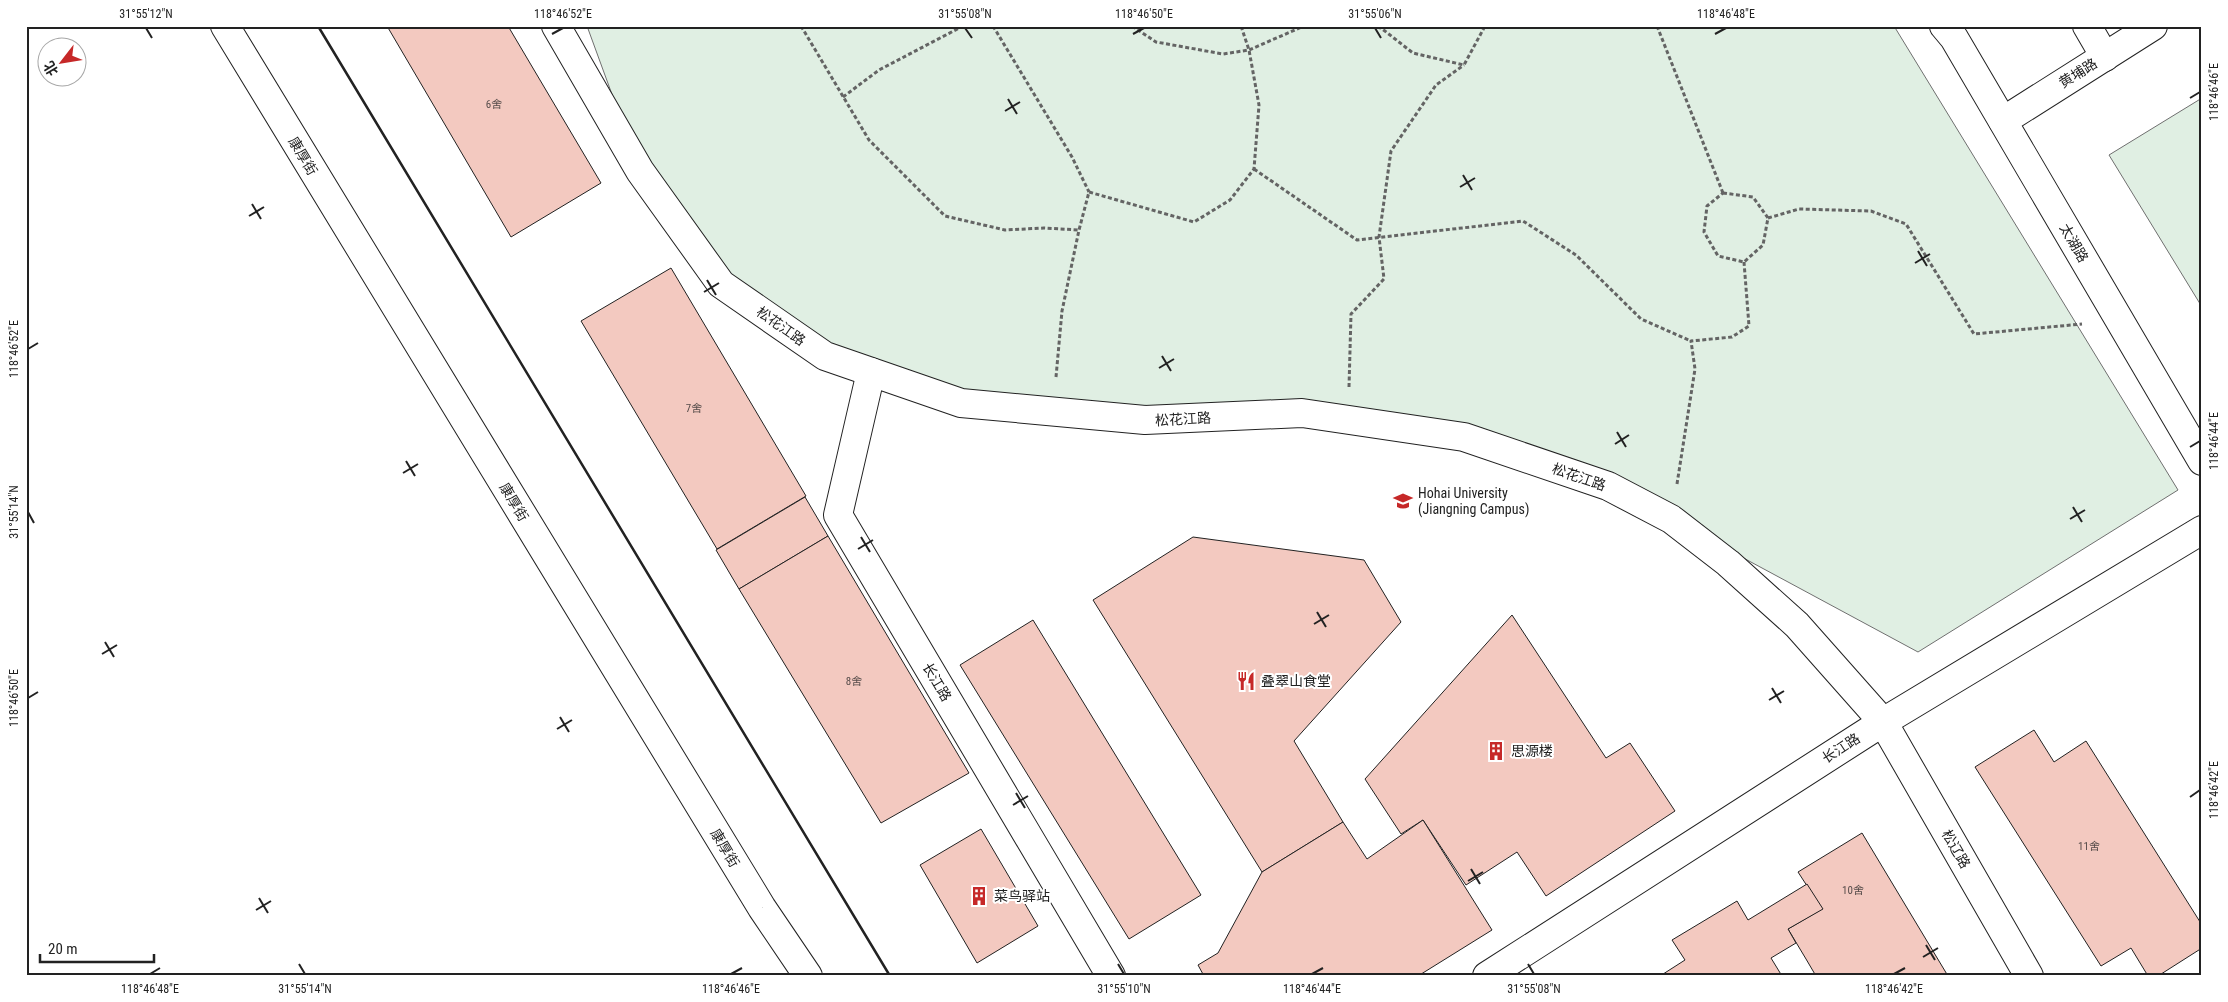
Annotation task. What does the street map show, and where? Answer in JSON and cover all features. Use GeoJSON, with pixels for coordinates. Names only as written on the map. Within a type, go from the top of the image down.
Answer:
{"type":"FeatureCollection","features":[{"type":"Feature","properties":{"kind":"street","name":"康厚街"},"geometry":{"type":"LineString","coordinates":[[225,26],[762,908],[808,976]]}},
{"type":"Feature","properties":{"kind":"street","name":"松花江路"},"geometry":{"type":"LineString","coordinates":[[556,26],[640,171],[721,284],[825,356],[960,403],[1145,420],[1302,413],[1464,437],[1608,486],[1671,519],[1728,563],[1797,625],[1883,722]]}},
{"type":"Feature","properties":{"kind":"street","name":"太湖路"},"geometry":{"type":"LineString","coordinates":[[1944,26],[1954,38],[2003,120],[2202,461]]}},
{"type":"Feature","properties":{"kind":"street"},"geometry":{"type":"LineString","coordinates":[[2087,26],[2105,57]]}},
{"type":"Feature","properties":{"kind":"street","name":"黄埔路"},"geometry":{"type":"LineString","coordinates":[[2003,120],[2153,26]]}},
{"type":"Feature","properties":{"kind":"street","name":"长江路"},"geometry":{"type":"LineString","coordinates":[[871,372],[838,515],[1111,976]]}},
{"type":"Feature","properties":{"kind":"street","name":"长江路"},"geometry":{"type":"LineString","coordinates":[[1487,976],[1883,722],[2202,530]]}},
{"type":"Feature","properties":{"kind":"street","name":"松辽路"},"geometry":{"type":"LineString","coordinates":[[1883,722],[2029,976]]}},
{"type":"Feature","properties":{"kind":"path"},"geometry":{"type":"LineString","coordinates":[[800,26],[869,140],[945,216],[1005,230],[1044,228],[1079,230]]}},
{"type":"Feature","properties":{"kind":"path"},"geometry":{"type":"LineString","coordinates":[[843,97],[879,70],[963,26]]}},
{"type":"Feature","properties":{"kind":"path"},"geometry":{"type":"LineString","coordinates":[[993,26],[1072,157],[1089,192],[1062,311],[1052,412]]}},
{"type":"Feature","properties":{"kind":"path"},"geometry":{"type":"LineString","coordinates":[[1049,26],[1057,26]]}},
{"type":"Feature","properties":{"kind":"path"},"geometry":{"type":"LineString","coordinates":[[1132,26],[1156,42],[1223,54],[1249,50],[1304,26]]}},
{"type":"Feature","properties":{"kind":"path"},"geometry":{"type":"LineString","coordinates":[[1089,192],[1194,222],[1230,200],[1254,169],[1258,105],[1249,50],[1240,26]]}},
{"type":"Feature","properties":{"kind":"path"},"geometry":{"type":"LineString","coordinates":[[1371,26],[1381,28],[1413,53],[1464,65]]}},
{"type":"Feature","properties":{"kind":"path"},"geometry":{"type":"LineString","coordinates":[[1348,420],[1351,314],[1384,279],[1379,237],[1391,151],[1436,85],[1464,65],[1485,26]]}},
{"type":"Feature","properties":{"kind":"path"},"geometry":{"type":"LineString","coordinates":[[1657,26],[1723,193]]}},
{"type":"Feature","properties":{"kind":"path"},"geometry":{"type":"LineString","coordinates":[[1254,169],[1357,240],[1523,221],[1576,255],[1641,319],[1691,341],[1732,337],[1749,326],[1744,262]]}},
{"type":"Feature","properties":{"kind":"path"},"geometry":{"type":"LineString","coordinates":[[1723,193],[1753,196],[1768,218],[1763,245],[1744,262],[1718,256],[1704,232],[1707,206],[1723,193]]}},
{"type":"Feature","properties":{"kind":"path"},"geometry":{"type":"LineString","coordinates":[[1768,218],[1800,209],[1872,211],[1906,224],[1974,334],[2118,320]]}},
{"type":"Feature","properties":{"kind":"path"},"geometry":{"type":"LineString","coordinates":[[1671,519],[1695,369],[1691,341]]}},
{"type":"Feature","properties":{"kind":"green space"},"geometry":{"type":"Polygon","coordinates":[[[587,26],[1894,26],[2178,490],[1918,652],[1671,519],[1464,437],[1302,413],[1053,412],[825,356],[721,284],[640,171],[587,26]]]}},
{"type":"Feature","properties":{"kind":"green space"},"geometry":{"type":"Polygon","coordinates":[[[2202,98],[2202,307],[2109,155],[2202,98]]]}},
{"type":"Feature","properties":{"kind":"building"},"geometry":{"type":"Polygon","coordinates":[[[387,26],[508,26],[601,183],[511,237],[387,26]]]}},
{"type":"Feature","properties":{"kind":"building"},"geometry":{"type":"Polygon","coordinates":[[[671,268],[806,496],[717,549],[581,321],[671,268]]]}},
{"type":"Feature","properties":{"kind":"building"},"geometry":{"type":"Polygon","coordinates":[[[805,497],[828,536],[739,589],[716,550],[805,497]]]}},
{"type":"Feature","properties":{"kind":"building"},"geometry":{"type":"Polygon","coordinates":[[[828,536],[969,773],[881,823],[739,589],[828,536]]]}},
{"type":"Feature","properties":{"kind":"building","name":"叠翠山食堂"},"geometry":{"type":"Polygon","coordinates":[[[1193,537],[1364,560],[1401,622],[1294,741],[1343,822],[1262,872],[1093,600],[1193,537]]]}},
{"type":"Feature","properties":{"kind":"building","name":"思源楼"},"geometry":{"type":"Polygon","coordinates":[[[1512,615],[1606,758],[1630,743],[1675,811],[1546,896],[1517,852],[1466,885],[1423,820],[1401,834],[1365,779],[1512,615]]]}},
{"type":"Feature","properties":{"kind":"building"},"geometry":{"type":"Polygon","coordinates":[[[1033,620],[1201,895],[1129,939],[960,665],[1033,620]]]}},
{"type":"Feature","properties":{"kind":"building"},"geometry":{"type":"Polygon","coordinates":[[[2034,730],[2054,762],[2086,741],[2202,925],[2202,948],[2158,976],[2148,976],[2131,948],[2101,966],[1975,767],[2034,730]]]}},
{"type":"Feature","properties":{"kind":"building"},"geometry":{"type":"Polygon","coordinates":[[[1423,820],[1492,930],[1418,976],[1204,976],[1198,965],[1218,953],[1262,872],[1343,822],[1367,859],[1423,820]]]}},
{"type":"Feature","properties":{"kind":"building","name":"菜鸟驿站"},"geometry":{"type":"Polygon","coordinates":[[[981,829],[1038,926],[977,963],[920,865],[981,829]]]}},
{"type":"Feature","properties":{"kind":"building"},"geometry":{"type":"Polygon","coordinates":[[[1862,833],[1948,976],[1816,976],[1788,929],[1822,909],[1798,872],[1862,833]]]}},
{"type":"Feature","properties":{"kind":"building"},"geometry":{"type":"Polygon","coordinates":[[[1807,884],[1823,909],[1788,929],[1796,943],[1771,958],[1782,976],[1660,976],[1685,960],[1672,940],[1737,901],[1748,920],[1807,884]]]}},
{"type":"Feature","properties":{"kind":"wall"},"geometry":{"type":"LineString","coordinates":[[318,26],[890,976]]}},
{"type":"Feature","properties":{"kind":"place","name":"Hohai University (Jiangning Campus)"},"geometry":{"type":"Point","coordinates":[1403,501]}},
{"type":"Feature","properties":{"kind":"place","name":"叠翠山食堂"},"geometry":{"type":"Point","coordinates":[1246,681]}},
{"type":"Feature","properties":{"kind":"place","name":"思源楼"},"geometry":{"type":"Point","coordinates":[1496,751]}},
{"type":"Feature","properties":{"kind":"place","name":"菜鸟驿站"},"geometry":{"type":"Point","coordinates":[979,896]}}]}
